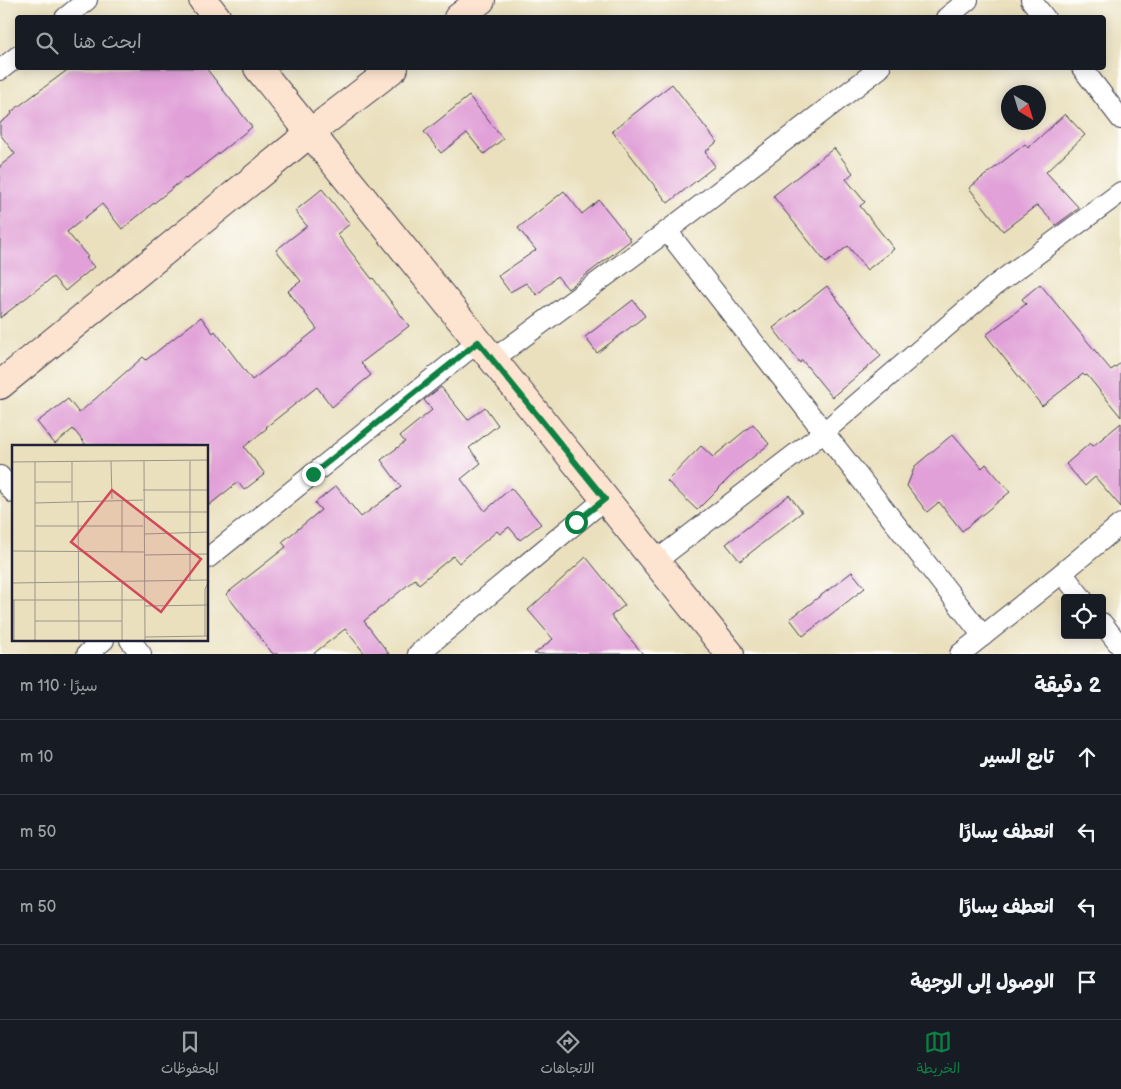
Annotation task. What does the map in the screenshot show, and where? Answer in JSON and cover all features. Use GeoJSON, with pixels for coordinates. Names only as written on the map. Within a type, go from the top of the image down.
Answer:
{"type":"FeatureCollection","features":[{"type":"Feature","properties":{"kind":"street"},"geometry":{"type":"LineString","coordinates":[[69,15],[87,0]]}},
{"type":"Feature","properties":{"kind":"street"},"geometry":{"type":"LineString","coordinates":[[204,0],[216,15]]}},
{"type":"Feature","properties":{"kind":"street"},"geometry":{"type":"LineString","coordinates":[[462,15],[481,0]]}},
{"type":"Feature","properties":{"kind":"street"},"geometry":{"type":"LineString","coordinates":[[950,15],[968,0]]}},
{"type":"Feature","properties":{"kind":"street"},"geometry":{"type":"LineString","coordinates":[[1031,0],[1042,15]]}},
{"type":"Feature","properties":{"kind":"street"},"geometry":{"type":"LineString","coordinates":[[0,70],[15,58]]}},
{"type":"Feature","properties":{"kind":"street"},"geometry":{"type":"LineString","coordinates":[[260,70],[730,654]]}},
{"type":"Feature","properties":{"kind":"street"},"geometry":{"type":"LineString","coordinates":[[0,385],[310,133],[391,70]]}},
{"type":"Feature","properties":{"kind":"street"},"geometry":{"type":"LineString","coordinates":[[209,557],[485,351],[667,231],[877,70]]}},
{"type":"Feature","properties":{"kind":"street"},"geometry":{"type":"LineString","coordinates":[[1084,70],[1121,119]]}},
{"type":"Feature","properties":{"kind":"street"},"geometry":{"type":"LineString","coordinates":[[656,561],[824,432],[994,286],[1121,192]]}},
{"type":"Feature","properties":{"kind":"street"},"geometry":{"type":"LineString","coordinates":[[667,231],[983,636]]}},
{"type":"Feature","properties":{"kind":"street"},"geometry":{"type":"LineString","coordinates":[[0,476],[12,491]]}},
{"type":"Feature","properties":{"kind":"street"},"geometry":{"type":"LineString","coordinates":[[418,654],[605,499]]}},
{"type":"Feature","properties":{"kind":"street"},"geometry":{"type":"LineString","coordinates":[[960,654],[1121,524]]}},
{"type":"Feature","properties":{"kind":"street"},"geometry":{"type":"LineString","coordinates":[[1062,573],[1079,594]]}},
{"type":"Feature","properties":{"kind":"street"},"geometry":{"type":"LineString","coordinates":[[1106,628],[1121,647]]}},
{"type":"Feature","properties":{"kind":"street"},"geometry":{"type":"LineString","coordinates":[[87,654],[102,642]]}},
{"type":"Feature","properties":{"kind":"street"},"geometry":{"type":"LineString","coordinates":[[132,642],[141,654]]}},
{"type":"Feature","properties":{"kind":"building"},"geometry":{"type":"Polygon","coordinates":[[[67,70],[208,70],[252,127],[122,229],[102,204],[67,232],[94,267],[65,291],[53,277],[0,318],[0,166],[15,154],[0,134],[0,123],[12,114],[11,112],[67,70]]]}},
{"type":"Feature","properties":{"kind":"building"},"geometry":{"type":"Polygon","coordinates":[[[672,84],[717,142],[705,152],[715,166],[668,203],[612,131],[672,84]]]}},
{"type":"Feature","properties":{"kind":"building"},"geometry":{"type":"Polygon","coordinates":[[[469,96],[503,139],[484,154],[467,133],[441,153],[424,132],[469,96]]]}},
{"type":"Feature","properties":{"kind":"building"},"geometry":{"type":"Polygon","coordinates":[[[1065,114],[1085,135],[1046,172],[1079,208],[1056,225],[1037,205],[1003,231],[969,188],[1025,144],[1028,148],[1065,114]]]}},
{"type":"Feature","properties":{"kind":"building"},"geometry":{"type":"Polygon","coordinates":[[[834,148],[853,173],[846,179],[865,202],[860,206],[894,249],[867,270],[848,246],[826,263],[773,196],[834,148]]]}},
{"type":"Feature","properties":{"kind":"building"},"geometry":{"type":"Polygon","coordinates":[[[322,189],[350,224],[337,234],[409,326],[361,363],[371,375],[332,407],[317,387],[266,427],[244,447],[265,474],[244,490],[238,482],[209,505],[209,445],[86,445],[73,429],[55,444],[37,422],[68,399],[79,413],[143,357],[146,360],[201,317],[213,333],[215,331],[252,380],[317,329],[288,291],[301,281],[276,250],[307,226],[295,211],[322,189]]]}},
{"type":"Feature","properties":{"kind":"building"},"geometry":{"type":"Polygon","coordinates":[[[564,191],[582,214],[599,200],[631,240],[568,289],[557,276],[537,295],[526,283],[510,292],[498,276],[536,250],[518,228],[564,191]]]}},
{"type":"Feature","properties":{"kind":"building"},"geometry":{"type":"Polygon","coordinates":[[[1040,284],[1111,370],[1121,363],[1121,417],[1087,375],[1083,374],[1042,406],[986,335],[1026,304],[1022,299],[1040,284]]]}},
{"type":"Feature","properties":{"kind":"building"},"geometry":{"type":"Polygon","coordinates":[[[827,286],[881,356],[832,397],[802,360],[800,363],[773,328],[827,286]]]}},
{"type":"Feature","properties":{"kind":"building"},"geometry":{"type":"Polygon","coordinates":[[[633,300],[645,316],[597,353],[585,337],[633,300]]]}},
{"type":"Feature","properties":{"kind":"building"},"geometry":{"type":"Polygon","coordinates":[[[441,387],[468,420],[485,407],[498,425],[469,448],[481,463],[461,479],[485,511],[511,488],[541,524],[520,540],[509,527],[500,534],[497,531],[459,563],[453,556],[419,584],[415,579],[364,621],[389,654],[365,654],[345,629],[313,654],[273,654],[226,594],[286,547],[282,542],[321,510],[315,503],[336,486],[361,517],[401,487],[381,460],[405,442],[400,436],[432,410],[424,400],[441,387]]]}},
{"type":"Feature","properties":{"kind":"building"},"geometry":{"type":"Polygon","coordinates":[[[1121,423],[1121,507],[1095,477],[1085,486],[1066,464],[1090,443],[1093,446],[1121,423]]]}},
{"type":"Feature","properties":{"kind":"building"},"geometry":{"type":"Polygon","coordinates":[[[753,424],[769,444],[736,471],[697,510],[667,481],[701,446],[713,457],[753,424]]]}},
{"type":"Feature","properties":{"kind":"building"},"geometry":{"type":"Polygon","coordinates":[[[953,434],[982,468],[986,464],[1010,492],[962,531],[939,502],[927,512],[907,486],[915,466],[953,434]]]}},
{"type":"Feature","properties":{"kind":"building"},"geometry":{"type":"Polygon","coordinates":[[[789,495],[802,512],[740,561],[726,544],[789,495]]]}},
{"type":"Feature","properties":{"kind":"building"},"geometry":{"type":"Polygon","coordinates":[[[586,557],[625,605],[611,616],[643,654],[534,654],[553,639],[528,610],[586,557]]]}},
{"type":"Feature","properties":{"kind":"building"},"geometry":{"type":"Polygon","coordinates":[[[852,572],[865,588],[803,636],[790,619],[852,572]]]}},
{"type":"Feature","properties":{"kind":"route"},"geometry":{"type":"LineString","coordinates":[[313,474],[478,342],[605,499],[576,522]]}}]}
